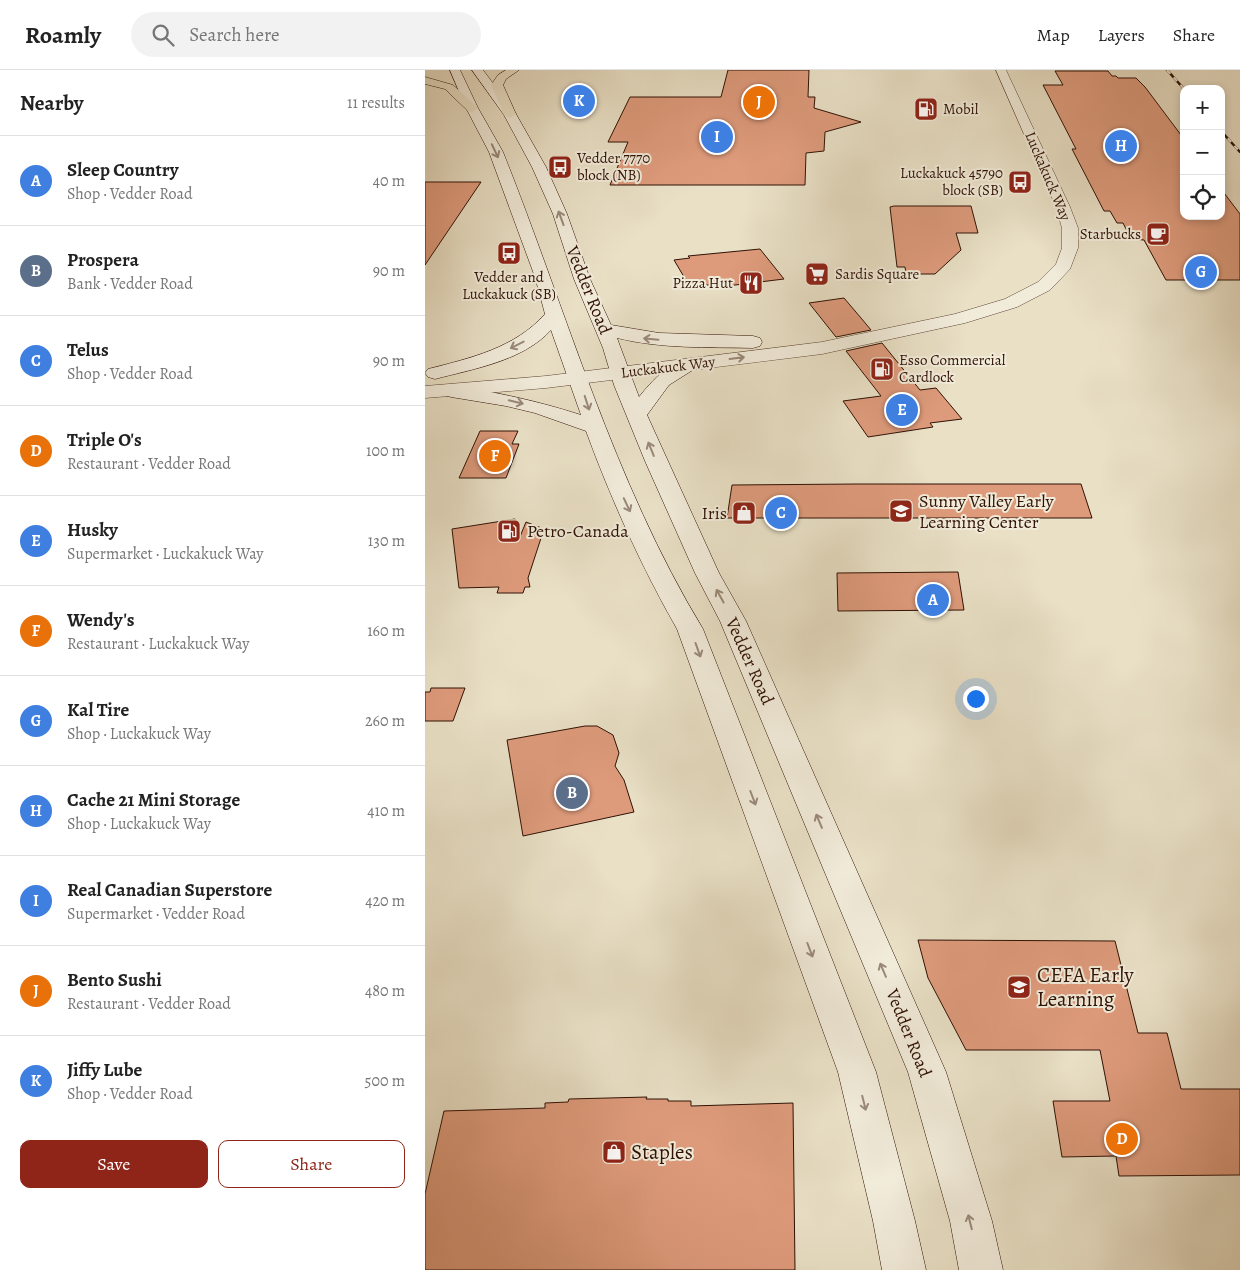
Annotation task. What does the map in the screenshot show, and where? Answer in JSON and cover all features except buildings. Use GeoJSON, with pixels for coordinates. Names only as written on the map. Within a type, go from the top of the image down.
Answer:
{"type":"FeatureCollection","features":[{"type":"Feature","properties":{"kind":"highway"},"geometry":{"type":"LineString","coordinates":[[510,114],[497,85],[502,77],[514,70]]}},
{"type":"Feature","properties":{"kind":"highway"},"geometry":{"type":"LineString","coordinates":[[425,80],[449,88],[472,108]]}},
{"type":"Feature","properties":{"kind":"main road"},"geometry":{"type":"LineString","coordinates":[[455,70],[499,161],[543,277],[554,315],[617,484],[646,546],[690,629],[857,1072],[894,1221],[904,1270]]}},
{"type":"Feature","properties":{"kind":"main road","name":"Vedder Road"},"geometry":{"type":"LineString","coordinates":[[477,70],[510,114],[535,160],[556,206],[582,279],[604,329],[656,461],[707,573],[733,620],[927,1072],[971,1221],[981,1270]]}},
{"type":"Feature","properties":{"kind":"main road","name":"Luckakuck Way"},"geometry":{"type":"LineString","coordinates":[[618,365],[689,364],[822,348],[959,318],[1011,303],[1044,286],[1064,266],[1070,248],[1070,228],[1063,207],[1001,70]]}},
{"type":"Feature","properties":{"kind":"main road"},"geometry":{"type":"LineString","coordinates":[[430,374],[492,357],[537,334],[554,315]]}},
{"type":"Feature","properties":{"kind":"main road"},"geometry":{"type":"LineString","coordinates":[[604,329],[643,338],[681,341],[753,342]]}},
{"type":"Feature","properties":{"kind":"main road","name":"Luckakuck Way"},"geometry":{"type":"LineString","coordinates":[[425,392],[451,391],[813,334],[909,329]]}},
{"type":"Feature","properties":{"kind":"main road"},"geometry":{"type":"LineString","coordinates":[[637,414],[662,381],[689,364]]}},
{"type":"Feature","properties":{"kind":"main road","name":"Luckakuck Way"},"geometry":{"type":"LineString","coordinates":[[430,374],[576,370]]}},
{"type":"Feature","properties":{"kind":"main road"},"geometry":{"type":"LineString","coordinates":[[451,391],[524,404],[595,427]]}},
{"type":"Feature","properties":{"kind":"railway"},"geometry":{"type":"LineString","coordinates":[[1167,70],[1180,85]]}},
{"type":"Feature","properties":{"kind":"railway"},"geometry":{"type":"LineString","coordinates":[[1225,135],[1240,152]]}},
{"type":"Feature","properties":{"kind":"place","name":"Jiffy Lube"},"geometry":{"type":"Point","coordinates":[579,101]}},
{"type":"Feature","properties":{"kind":"place","name":"Bento Sushi"},"geometry":{"type":"Point","coordinates":[759,102]}},
{"type":"Feature","properties":{"kind":"place","name":"Mobil"},"geometry":{"type":"Point","coordinates":[926,109]}},
{"type":"Feature","properties":{"kind":"place","name":"Real Canadian Superstore"},"geometry":{"type":"Point","coordinates":[717,137]}},
{"type":"Feature","properties":{"kind":"place","name":"Cache 21 Mini Storage"},"geometry":{"type":"Point","coordinates":[1121,146]}},
{"type":"Feature","properties":{"kind":"place","name":"Vedder 7770 block (NB)"},"geometry":{"type":"Point","coordinates":[560,167]}},
{"type":"Feature","properties":{"kind":"place","name":"Luckakuck 45790 block (SB)"},"geometry":{"type":"Point","coordinates":[1020,182]}},
{"type":"Feature","properties":{"kind":"place","name":"Starbucks"},"geometry":{"type":"Point","coordinates":[1158,234]}},
{"type":"Feature","properties":{"kind":"place","name":"Vedder and Luckakuck (SB)"},"geometry":{"type":"Point","coordinates":[509,253]}},
{"type":"Feature","properties":{"kind":"place","name":"Kal Tire"},"geometry":{"type":"Point","coordinates":[1201,272]}},
{"type":"Feature","properties":{"kind":"place","name":"Sardis Square"},"geometry":{"type":"Point","coordinates":[817,274]}},
{"type":"Feature","properties":{"kind":"place","name":"Pizza Hut"},"geometry":{"type":"Point","coordinates":[751,283]}},
{"type":"Feature","properties":{"kind":"place","name":"Esso Commercial Cardlock"},"geometry":{"type":"Point","coordinates":[882,369]}},
{"type":"Feature","properties":{"kind":"place","name":"Husky"},"geometry":{"type":"Point","coordinates":[902,410]}},
{"type":"Feature","properties":{"kind":"place","name":"Wendy's"},"geometry":{"type":"Point","coordinates":[495,456]}},
{"type":"Feature","properties":{"kind":"place","name":"Sunny Valley Early Learning Center"},"geometry":{"type":"Point","coordinates":[901,511]}},
{"type":"Feature","properties":{"kind":"place","name":"Iris"},"geometry":{"type":"Point","coordinates":[744,513]}},
{"type":"Feature","properties":{"kind":"place","name":"Telus"},"geometry":{"type":"Point","coordinates":[781,513]}},
{"type":"Feature","properties":{"kind":"place","name":"Petro-Canada"},"geometry":{"type":"Point","coordinates":[509,531]}},
{"type":"Feature","properties":{"kind":"place","name":"Sleep Country"},"geometry":{"type":"Point","coordinates":[933,600]}},
{"type":"Feature","properties":{"kind":"place","name":"Prospera"},"geometry":{"type":"Point","coordinates":[572,793]}},
{"type":"Feature","properties":{"kind":"place","name":"CEFA Early Learning"},"geometry":{"type":"Point","coordinates":[1019,987]}},
{"type":"Feature","properties":{"kind":"place","name":"Triple O's"},"geometry":{"type":"Point","coordinates":[1122,1139]}},
{"type":"Feature","properties":{"kind":"place","name":"Staples"},"geometry":{"type":"Point","coordinates":[614,1152]}}]}
